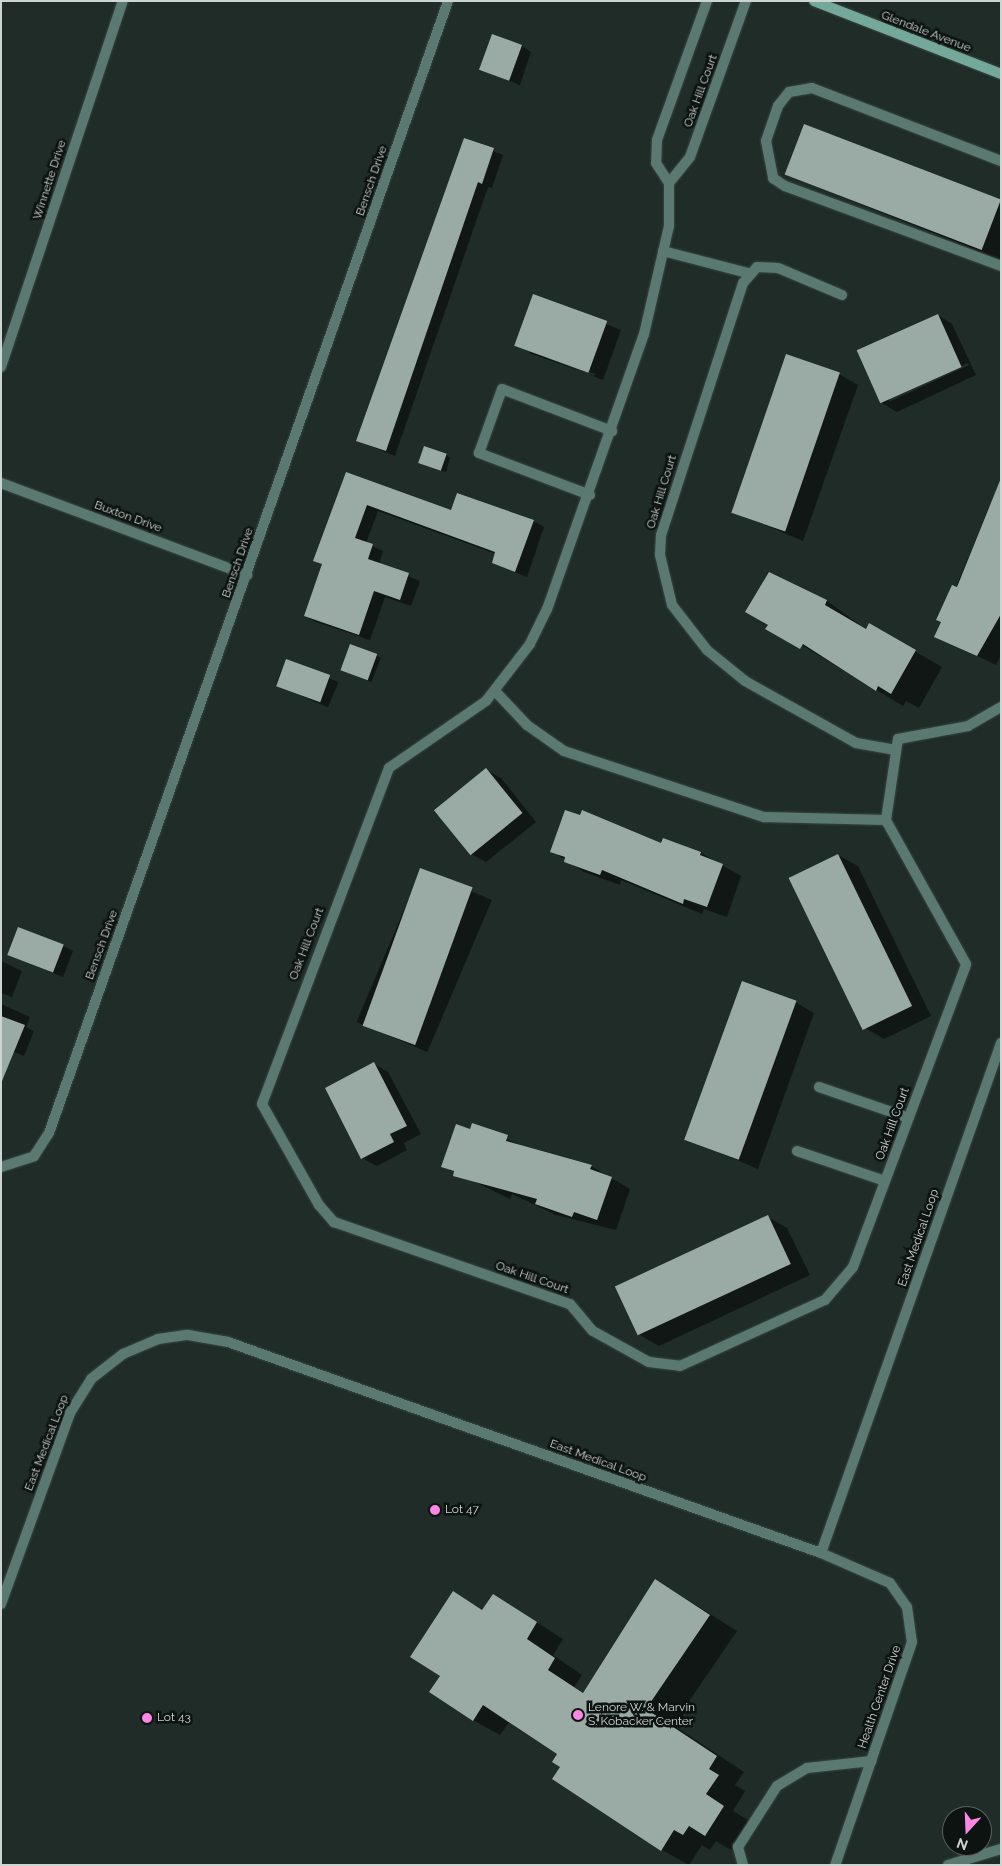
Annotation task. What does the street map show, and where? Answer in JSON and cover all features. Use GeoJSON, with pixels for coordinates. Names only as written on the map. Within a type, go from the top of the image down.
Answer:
{"type":"FeatureCollection","features":[{"type":"Feature","properties":{"kind":"main road","name":"Glendale Avenue"},"geometry":{"type":"LineString","coordinates":[[814,1],[1001,74]]}},
{"type":"Feature","properties":{"kind":"street","name":"Winnette Drive"},"geometry":{"type":"LineString","coordinates":[[1,367],[123,1]]}},
{"type":"Feature","properties":{"kind":"street","name":"Bensch Drive"},"geometry":{"type":"LineString","coordinates":[[1,1167],[34,1156],[49,1132],[448,1]]}},
{"type":"Feature","properties":{"kind":"street","name":"Oak Hill Court"},"geometry":{"type":"LineString","coordinates":[[669,184],[656,163],[656,140],[707,1]]}},
{"type":"Feature","properties":{"kind":"street","name":"Oak Hill Court"},"geometry":{"type":"LineString","coordinates":[[746,1],[690,157],[669,184],[663,251],[644,334],[590,495],[543,617],[530,644],[495,691],[388,768],[268,1079],[262,1104],[319,1205],[334,1222],[570,1304],[601,1335],[649,1362],[680,1366],[825,1300],[853,1267],[966,964],[886,820]]}},
{"type":"Feature","properties":{"kind":"street"},"geometry":{"type":"LineString","coordinates":[[1001,161],[812,88],[789,92],[778,106],[766,141],[773,178],[785,186],[1001,266]]}},
{"type":"Feature","properties":{"kind":"street"},"geometry":{"type":"LineString","coordinates":[[663,251],[751,274],[757,267],[778,268],[842,295]]}},
{"type":"Feature","properties":{"kind":"street","name":"Oak Hill Court"},"geometry":{"type":"LineString","coordinates":[[751,274],[742,283],[661,535],[665,586],[688,628],[745,681],[856,743],[894,750]]}},
{"type":"Feature","properties":{"kind":"street"},"geometry":{"type":"LineString","coordinates":[[590,495],[479,453],[502,389],[612,431]]}},
{"type":"Feature","properties":{"kind":"street","name":"Buxton Drive"},"geometry":{"type":"LineString","coordinates":[[1,484],[247,575]]}},
{"type":"Feature","properties":{"kind":"street"},"geometry":{"type":"LineString","coordinates":[[495,691],[527,725],[564,751],[764,817],[886,820],[894,750],[898,740],[968,726],[1001,708]]}},
{"type":"Feature","properties":{"kind":"street","name":"East Medical Loop"},"geometry":{"type":"LineString","coordinates":[[1,1604],[66,1424],[82,1391],[123,1354],[158,1339],[182,1336],[233,1343],[821,1553],[1001,1043]]}},
{"type":"Feature","properties":{"kind":"street"},"geometry":{"type":"LineString","coordinates":[[819,1087],[908,1118]]}},
{"type":"Feature","properties":{"kind":"street"},"geometry":{"type":"LineString","coordinates":[[797,1151],[885,1181]]}},
{"type":"Feature","properties":{"kind":"street","name":"Health Center Drive"},"geometry":{"type":"LineString","coordinates":[[821,1553],[884,1578],[910,1614],[910,1651],[835,1865]]}},
{"type":"Feature","properties":{"kind":"street"},"geometry":{"type":"LineString","coordinates":[[743,1865],[738,1847],[777,1786],[807,1768],[872,1762]]}},
{"type":"Feature","properties":{"kind":"street"},"geometry":{"type":"LineString","coordinates":[[948,1865],[1001,1849]]}},
{"type":"Feature","properties":{"kind":"building"},"geometry":{"type":"Polygon","coordinates":[[[492,34],[522,45],[509,81],[479,70],[492,34]]]}},
{"type":"Feature","properties":{"kind":"building"},"geometry":{"type":"Polygon","coordinates":[[[804,124],[1001,200],[982,250],[785,174],[804,124]]]}},
{"type":"Feature","properties":{"kind":"building"},"geometry":{"type":"Polygon","coordinates":[[[464,138],[494,148],[482,184],[478,182],[386,451],[356,441],[464,138]]]}},
{"type":"Feature","properties":{"kind":"building"},"geometry":{"type":"Polygon","coordinates":[[[533,294],[607,321],[588,373],[514,346],[533,294]]]}},
{"type":"Feature","properties":{"kind":"building"},"geometry":{"type":"Polygon","coordinates":[[[938,314],[962,367],[880,403],[857,350],[938,314]]]}},
{"type":"Feature","properties":{"kind":"building"},"geometry":{"type":"Polygon","coordinates":[[[786,354],[840,373],[785,531],[731,513],[786,354]]]}},
{"type":"Feature","properties":{"kind":"building"},"geometry":{"type":"Polygon","coordinates":[[[424,446],[447,454],[441,471],[418,463],[424,446]]]}},
{"type":"Feature","properties":{"kind":"building"},"geometry":{"type":"Polygon","coordinates":[[[346,472],[451,510],[457,493],[534,520],[515,572],[492,563],[495,552],[367,505],[355,538],[373,544],[368,559],[409,573],[400,600],[374,591],[359,635],[304,616],[322,564],[313,561],[346,472]]]}},
{"type":"Feature","properties":{"kind":"building"},"geometry":{"type":"Polygon","coordinates":[[[1001,478],[1001,614],[977,656],[934,637],[941,622],[936,620],[952,585],[957,587],[1001,478]]]}},
{"type":"Feature","properties":{"kind":"building"},"geometry":{"type":"Polygon","coordinates":[[[769,572],[827,600],[825,605],[866,629],[869,623],[916,650],[891,694],[878,686],[876,691],[803,644],[800,649],[765,629],[768,625],[745,612],[769,572]]]}},
{"type":"Feature","properties":{"kind":"building"},"geometry":{"type":"Polygon","coordinates":[[[350,644],[377,654],[368,680],[340,670],[350,644]]]}},
{"type":"Feature","properties":{"kind":"building"},"geometry":{"type":"Polygon","coordinates":[[[286,659],[330,675],[320,702],[276,686],[286,659]]]}},
{"type":"Feature","properties":{"kind":"building"},"geometry":{"type":"Polygon","coordinates":[[[486,768],[523,813],[470,855],[434,810],[486,768]]]}},
{"type":"Feature","properties":{"kind":"building"},"geometry":{"type":"Polygon","coordinates":[[[565,810],[580,815],[582,810],[661,843],[663,838],[701,852],[700,855],[723,864],[707,907],[684,899],[683,904],[602,870],[600,875],[564,862],[565,857],[550,852],[565,810]]]}},
{"type":"Feature","properties":{"kind":"building"},"geometry":{"type":"Polygon","coordinates":[[[838,854],[912,1006],[863,1030],[789,878],[838,854]]]}},
{"type":"Feature","properties":{"kind":"building"},"geometry":{"type":"Polygon","coordinates":[[[420,868],[473,887],[415,1045],[363,1026],[420,868]]]}},
{"type":"Feature","properties":{"kind":"building"},"geometry":{"type":"Polygon","coordinates":[[[18,927],[64,945],[53,973],[7,955],[18,927]]]}},
{"type":"Feature","properties":{"kind":"building"},"geometry":{"type":"Polygon","coordinates":[[[742,981],[797,1001],[739,1160],[684,1140],[742,981]]]}},
{"type":"Feature","properties":{"kind":"building"},"geometry":{"type":"Polygon","coordinates":[[[1,1016],[25,1025],[2,1081],[1,1081],[1,1016]]]}},
{"type":"Feature","properties":{"kind":"building"},"geometry":{"type":"Polygon","coordinates":[[[374,1062],[407,1126],[390,1134],[394,1142],[361,1159],[325,1088],[374,1062]]]}},
{"type":"Feature","properties":{"kind":"building"},"geometry":{"type":"Polygon","coordinates":[[[472,1123],[508,1135],[506,1141],[592,1165],[590,1169],[612,1177],[597,1220],[574,1212],[572,1217],[535,1204],[537,1199],[453,1176],[454,1171],[441,1167],[456,1124],[470,1129],[472,1123]]]}},
{"type":"Feature","properties":{"kind":"building"},"geometry":{"type":"Polygon","coordinates":[[[768,1215],[791,1264],[638,1335],[615,1286],[768,1215]]]}},
{"type":"Feature","properties":{"kind":"building","name":"Lenore W. & Marvin S. Kobacker Center"},"geometry":{"type":"Polygon","coordinates":[[[655,1579],[710,1615],[646,1709],[717,1756],[709,1769],[719,1775],[706,1794],[724,1806],[705,1836],[689,1826],[683,1835],[674,1830],[661,1851],[552,1779],[560,1767],[552,1762],[557,1754],[483,1705],[473,1721],[429,1692],[440,1676],[410,1657],[453,1591],[482,1610],[493,1594],[537,1622],[527,1639],[555,1658],[548,1670],[583,1693],[655,1579]]]}},
{"type":"Feature","properties":{"kind":"place","name":"Lot 47"},"geometry":{"type":"Point","coordinates":[435,1510]}},
{"type":"Feature","properties":{"kind":"place","name":"Lenore W. & Marvin S. Kobacker Center"},"geometry":{"type":"Point","coordinates":[578,1715]}},
{"type":"Feature","properties":{"kind":"place","name":"Lot 43"},"geometry":{"type":"Point","coordinates":[147,1718]}}]}
